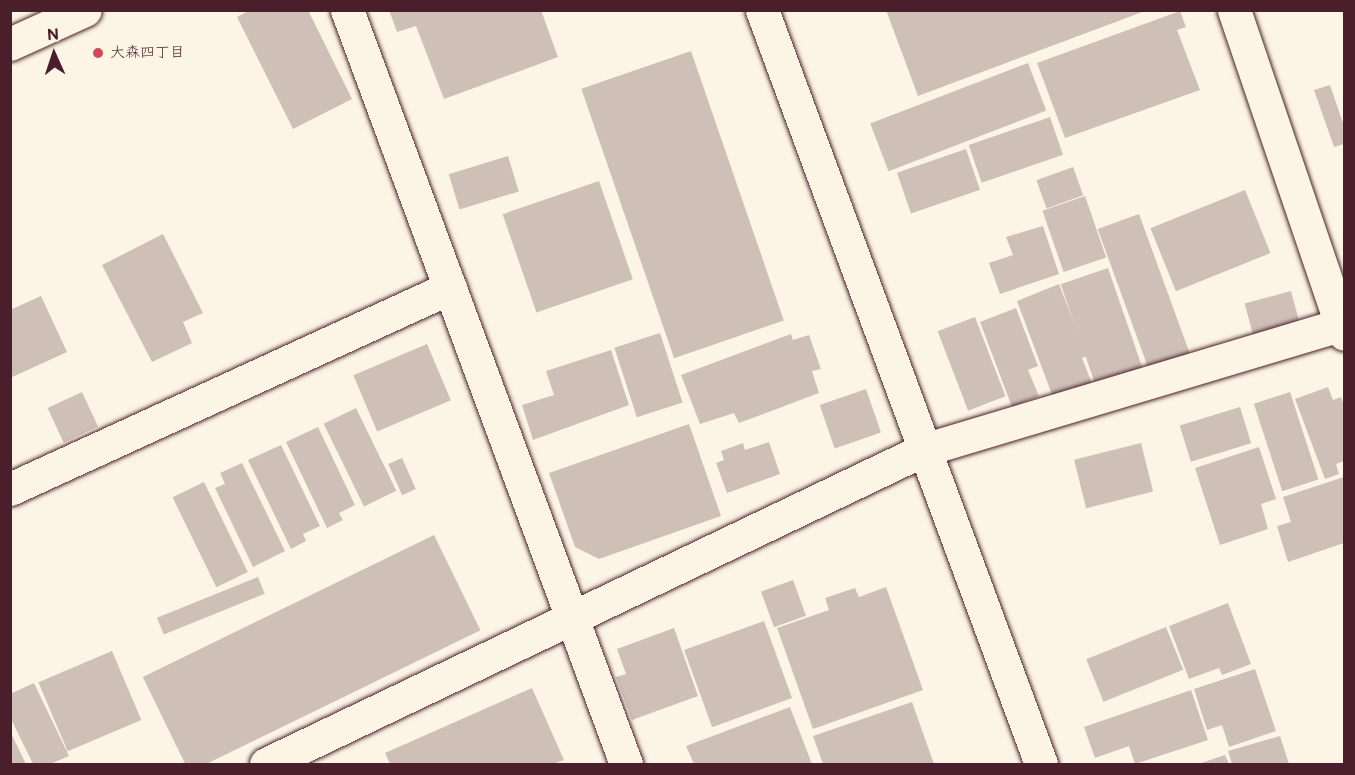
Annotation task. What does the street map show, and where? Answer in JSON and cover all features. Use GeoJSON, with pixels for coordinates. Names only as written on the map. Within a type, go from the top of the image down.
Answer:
{"type":"FeatureCollection","features":[{"type":"Feature","properties":{"kind":"street"},"geometry":{"type":"LineString","coordinates":[[10,44],[85,10]]}},
{"type":"Feature","properties":{"kind":"street"},"geometry":{"type":"LineString","coordinates":[[347,10],[574,618],[626,765]]}},
{"type":"Feature","properties":{"kind":"street"},"geometry":{"type":"LineString","coordinates":[[762,10],[1041,765]]}},
{"type":"Feature","properties":{"kind":"street"},"geometry":{"type":"LineString","coordinates":[[266,765],[923,450],[1343,327],[1234,10]]}},
{"type":"Feature","properties":{"kind":"street"},"geometry":{"type":"LineString","coordinates":[[10,489],[450,288]]}},
{"type":"Feature","properties":{"kind":"building"},"geometry":{"type":"Polygon","coordinates":[[[250,10],[308,10],[352,99],[293,129],[237,17],[250,10]]]}},
{"type":"Feature","properties":{"kind":"building"},"geometry":{"type":"Polygon","coordinates":[[[389,10],[541,10],[558,57],[444,99],[416,26],[397,32],[389,10]]]}},
{"type":"Feature","properties":{"kind":"building"},"geometry":{"type":"Polygon","coordinates":[[[886,10],[1145,10],[1145,11],[918,96],[886,10]]]}},
{"type":"Feature","properties":{"kind":"building"},"geometry":{"type":"Polygon","coordinates":[[[1180,11],[1186,27],[1177,30],[1200,90],[1065,138],[1037,63],[1180,11]]]}},
{"type":"Feature","properties":{"kind":"building"},"geometry":{"type":"Polygon","coordinates":[[[691,51],[784,320],[674,358],[581,89],[691,51]]]}},
{"type":"Feature","properties":{"kind":"building"},"geometry":{"type":"Polygon","coordinates":[[[1028,63],[1046,111],[889,171],[870,124],[1028,63]]]}},
{"type":"Feature","properties":{"kind":"building"},"geometry":{"type":"Polygon","coordinates":[[[1330,85],[1344,126],[1344,144],[1334,147],[1314,90],[1330,85]]]}},
{"type":"Feature","properties":{"kind":"building"},"geometry":{"type":"Polygon","coordinates":[[[1050,117],[1063,155],[982,183],[969,145],[1050,117]]]}},
{"type":"Feature","properties":{"kind":"building"},"geometry":{"type":"Polygon","coordinates":[[[966,149],[980,190],[911,213],[897,173],[966,149]]]}},
{"type":"Feature","properties":{"kind":"building"},"geometry":{"type":"Polygon","coordinates":[[[508,156],[519,191],[460,210],[449,174],[508,156]]]}},
{"type":"Feature","properties":{"kind":"building"},"geometry":{"type":"Polygon","coordinates":[[[1073,167],[1083,195],[1047,209],[1036,180],[1073,167]]]}},
{"type":"Feature","properties":{"kind":"building"},"geometry":{"type":"Polygon","coordinates":[[[599,181],[633,279],[536,313],[503,214],[599,181]]]}},
{"type":"Feature","properties":{"kind":"building"},"geometry":{"type":"Polygon","coordinates":[[[1245,190],[1270,253],[1176,291],[1150,228],[1245,190]]]}},
{"type":"Feature","properties":{"kind":"building"},"geometry":{"type":"Polygon","coordinates":[[[1085,196],[1106,257],[1064,272],[1042,211],[1085,196]]]}},
{"type":"Feature","properties":{"kind":"building"},"geometry":{"type":"Polygon","coordinates":[[[1139,214],[1192,359],[1150,374],[1098,229],[1139,214]]]}},
{"type":"Feature","properties":{"kind":"building"},"geometry":{"type":"Polygon","coordinates":[[[1043,226],[1059,274],[1000,294],[989,263],[1013,255],[1006,237],[1043,226]]]}},
{"type":"Feature","properties":{"kind":"building"},"geometry":{"type":"Polygon","coordinates":[[[163,234],[203,313],[183,322],[192,343],[152,362],[102,265],[163,234]]]}},
{"type":"Feature","properties":{"kind":"building"},"geometry":{"type":"Polygon","coordinates":[[[1108,268],[1144,372],[1097,388],[1061,284],[1108,268]]]}},
{"type":"Feature","properties":{"kind":"building"},"geometry":{"type":"Polygon","coordinates":[[[1059,284],[1087,356],[1082,358],[1093,386],[1054,400],[1017,301],[1059,284]]]}},
{"type":"Feature","properties":{"kind":"building"},"geometry":{"type":"Polygon","coordinates":[[[1291,291],[1300,324],[1253,336],[1245,303],[1291,291]]]}},
{"type":"Feature","properties":{"kind":"building"},"geometry":{"type":"Polygon","coordinates":[[[41,296],[67,352],[10,378],[10,310],[41,296]]]}},
{"type":"Feature","properties":{"kind":"building"},"geometry":{"type":"Polygon","coordinates":[[[1016,308],[1038,366],[1028,370],[1039,396],[1012,407],[980,322],[1016,308]]]}},
{"type":"Feature","properties":{"kind":"building"},"geometry":{"type":"Polygon","coordinates":[[[975,317],[1005,396],[968,411],[938,331],[975,317]]]}},
{"type":"Feature","properties":{"kind":"building"},"geometry":{"type":"Polygon","coordinates":[[[660,333],[683,402],[637,417],[614,348],[660,333]]]}},
{"type":"Feature","properties":{"kind":"building"},"geometry":{"type":"Polygon","coordinates":[[[791,334],[793,340],[809,335],[821,369],[812,371],[819,393],[739,423],[734,413],[700,424],[681,375],[791,334]]]}},
{"type":"Feature","properties":{"kind":"building"},"geometry":{"type":"Polygon","coordinates":[[[427,344],[451,400],[377,431],[353,375],[427,344]]]}},
{"type":"Feature","properties":{"kind":"building"},"geometry":{"type":"Polygon","coordinates":[[[611,350],[629,405],[533,440],[522,405],[554,395],[546,371],[611,350]]]}},
{"type":"Feature","properties":{"kind":"building"},"geometry":{"type":"Polygon","coordinates":[[[1328,387],[1333,400],[1341,397],[1344,406],[1344,461],[1336,464],[1339,474],[1325,479],[1295,399],[1328,387]]]}},
{"type":"Feature","properties":{"kind":"building"},"geometry":{"type":"Polygon","coordinates":[[[866,389],[881,432],[835,448],[820,405],[866,389]]]}},
{"type":"Feature","properties":{"kind":"building"},"geometry":{"type":"Polygon","coordinates":[[[82,392],[98,426],[64,442],[48,408],[82,392]]]}},
{"type":"Feature","properties":{"kind":"building"},"geometry":{"type":"Polygon","coordinates":[[[1290,392],[1318,479],[1282,491],[1254,404],[1290,392]]]}},
{"type":"Feature","properties":{"kind":"building"},"geometry":{"type":"Polygon","coordinates":[[[1240,407],[1251,443],[1191,462],[1180,425],[1240,407]]]}},
{"type":"Feature","properties":{"kind":"building"},"geometry":{"type":"Polygon","coordinates":[[[356,408],[396,491],[364,506],[324,424],[356,408]]]}},
{"type":"Feature","properties":{"kind":"building"},"geometry":{"type":"Polygon","coordinates":[[[689,424],[721,516],[599,559],[575,547],[549,473],[689,424]]]}},
{"type":"Feature","properties":{"kind":"building"},"geometry":{"type":"Polygon","coordinates":[[[318,427],[355,505],[339,513],[343,520],[327,528],[286,442],[318,427]]]}},
{"type":"Feature","properties":{"kind":"building"},"geometry":{"type":"Polygon","coordinates":[[[769,442],[780,474],[727,493],[716,463],[724,460],[721,451],[743,443],[745,450],[769,442]]]}},
{"type":"Feature","properties":{"kind":"building"},"geometry":{"type":"Polygon","coordinates":[[[1141,443],[1153,492],[1086,508],[1074,460],[1141,443]]]}},
{"type":"Feature","properties":{"kind":"building"},"geometry":{"type":"Polygon","coordinates":[[[281,445],[320,526],[303,534],[306,541],[291,549],[248,460],[281,445]]]}},
{"type":"Feature","properties":{"kind":"building"},"geometry":{"type":"Polygon","coordinates":[[[1259,447],[1276,499],[1261,504],[1268,529],[1220,545],[1195,468],[1259,447]]]}},
{"type":"Feature","properties":{"kind":"building"},"geometry":{"type":"Polygon","coordinates":[[[402,458],[416,489],[402,495],[388,464],[402,458]]]}},
{"type":"Feature","properties":{"kind":"building"},"geometry":{"type":"Polygon","coordinates":[[[242,463],[285,551],[253,567],[215,488],[225,484],[220,473],[242,463]]]}},
{"type":"Feature","properties":{"kind":"building"},"geometry":{"type":"Polygon","coordinates":[[[1344,477],[1344,543],[1288,562],[1277,526],[1291,522],[1283,497],[1344,477]]]}},
{"type":"Feature","properties":{"kind":"building"},"geometry":{"type":"Polygon","coordinates":[[[204,482],[248,572],[216,587],[173,497],[204,482]]]}},
{"type":"Feature","properties":{"kind":"building"},"geometry":{"type":"Polygon","coordinates":[[[434,535],[480,630],[206,764],[185,764],[143,677],[434,535]]]}},
{"type":"Feature","properties":{"kind":"building"},"geometry":{"type":"Polygon","coordinates":[[[258,577],[265,594],[164,635],[157,618],[258,577]]]}},
{"type":"Feature","properties":{"kind":"building"},"geometry":{"type":"Polygon","coordinates":[[[793,580],[806,616],[774,627],[761,592],[793,580]]]}},
{"type":"Feature","properties":{"kind":"building"},"geometry":{"type":"Polygon","coordinates":[[[886,587],[923,690],[813,729],[777,628],[829,610],[825,598],[855,588],[859,597],[886,587]]]}},
{"type":"Feature","properties":{"kind":"building"},"geometry":{"type":"Polygon","coordinates":[[[1228,603],[1251,664],[1222,675],[1219,668],[1189,679],[1169,626],[1228,603]]]}},
{"type":"Feature","properties":{"kind":"building"},"geometry":{"type":"Polygon","coordinates":[[[764,621],[792,698],[712,727],[684,650],[764,621]]]}},
{"type":"Feature","properties":{"kind":"building"},"geometry":{"type":"Polygon","coordinates":[[[1166,627],[1183,670],[1103,702],[1086,659],[1166,627]]]}},
{"type":"Feature","properties":{"kind":"building"},"geometry":{"type":"Polygon","coordinates":[[[674,628],[698,696],[632,720],[616,677],[626,674],[617,649],[674,628]]]}},
{"type":"Feature","properties":{"kind":"building"},"geometry":{"type":"Polygon","coordinates":[[[112,651],[141,720],[68,751],[38,682],[112,651]]]}},
{"type":"Feature","properties":{"kind":"building"},"geometry":{"type":"Polygon","coordinates":[[[1255,669],[1276,731],[1229,747],[1222,725],[1207,730],[1194,689],[1255,669]]]}},
{"type":"Feature","properties":{"kind":"building"},"geometry":{"type":"Polygon","coordinates":[[[34,683],[69,756],[50,764],[33,764],[10,717],[10,694],[34,683]]]}},
{"type":"Feature","properties":{"kind":"building"},"geometry":{"type":"Polygon","coordinates":[[[532,688],[564,760],[553,764],[390,764],[385,753],[532,688]]]}},
{"type":"Feature","properties":{"kind":"building"},"geometry":{"type":"Polygon","coordinates":[[[1191,690],[1208,740],[1135,764],[1129,746],[1095,758],[1084,727],[1191,690]]]}},
{"type":"Feature","properties":{"kind":"building"},"geometry":{"type":"Polygon","coordinates":[[[912,702],[934,764],[823,764],[813,736],[912,702]]]}},
{"type":"Feature","properties":{"kind":"building"},"geometry":{"type":"Polygon","coordinates":[[[790,707],[812,764],[694,764],[686,746],[790,707]]]}},
{"type":"Feature","properties":{"kind":"building"},"geometry":{"type":"Polygon","coordinates":[[[10,731],[26,764],[10,764],[10,731]]]}},
{"type":"Feature","properties":{"kind":"building"},"geometry":{"type":"Polygon","coordinates":[[[1280,736],[1289,764],[1232,764],[1228,751],[1280,736]]]}},
{"type":"Feature","properties":{"kind":"building"},"geometry":{"type":"Polygon","coordinates":[[[1225,755],[1229,764],[1198,764],[1225,755]]]}},
{"type":"Feature","properties":{"kind":"place","name":"大森四丁目"},"geometry":{"type":"Point","coordinates":[98,53]}}]}
